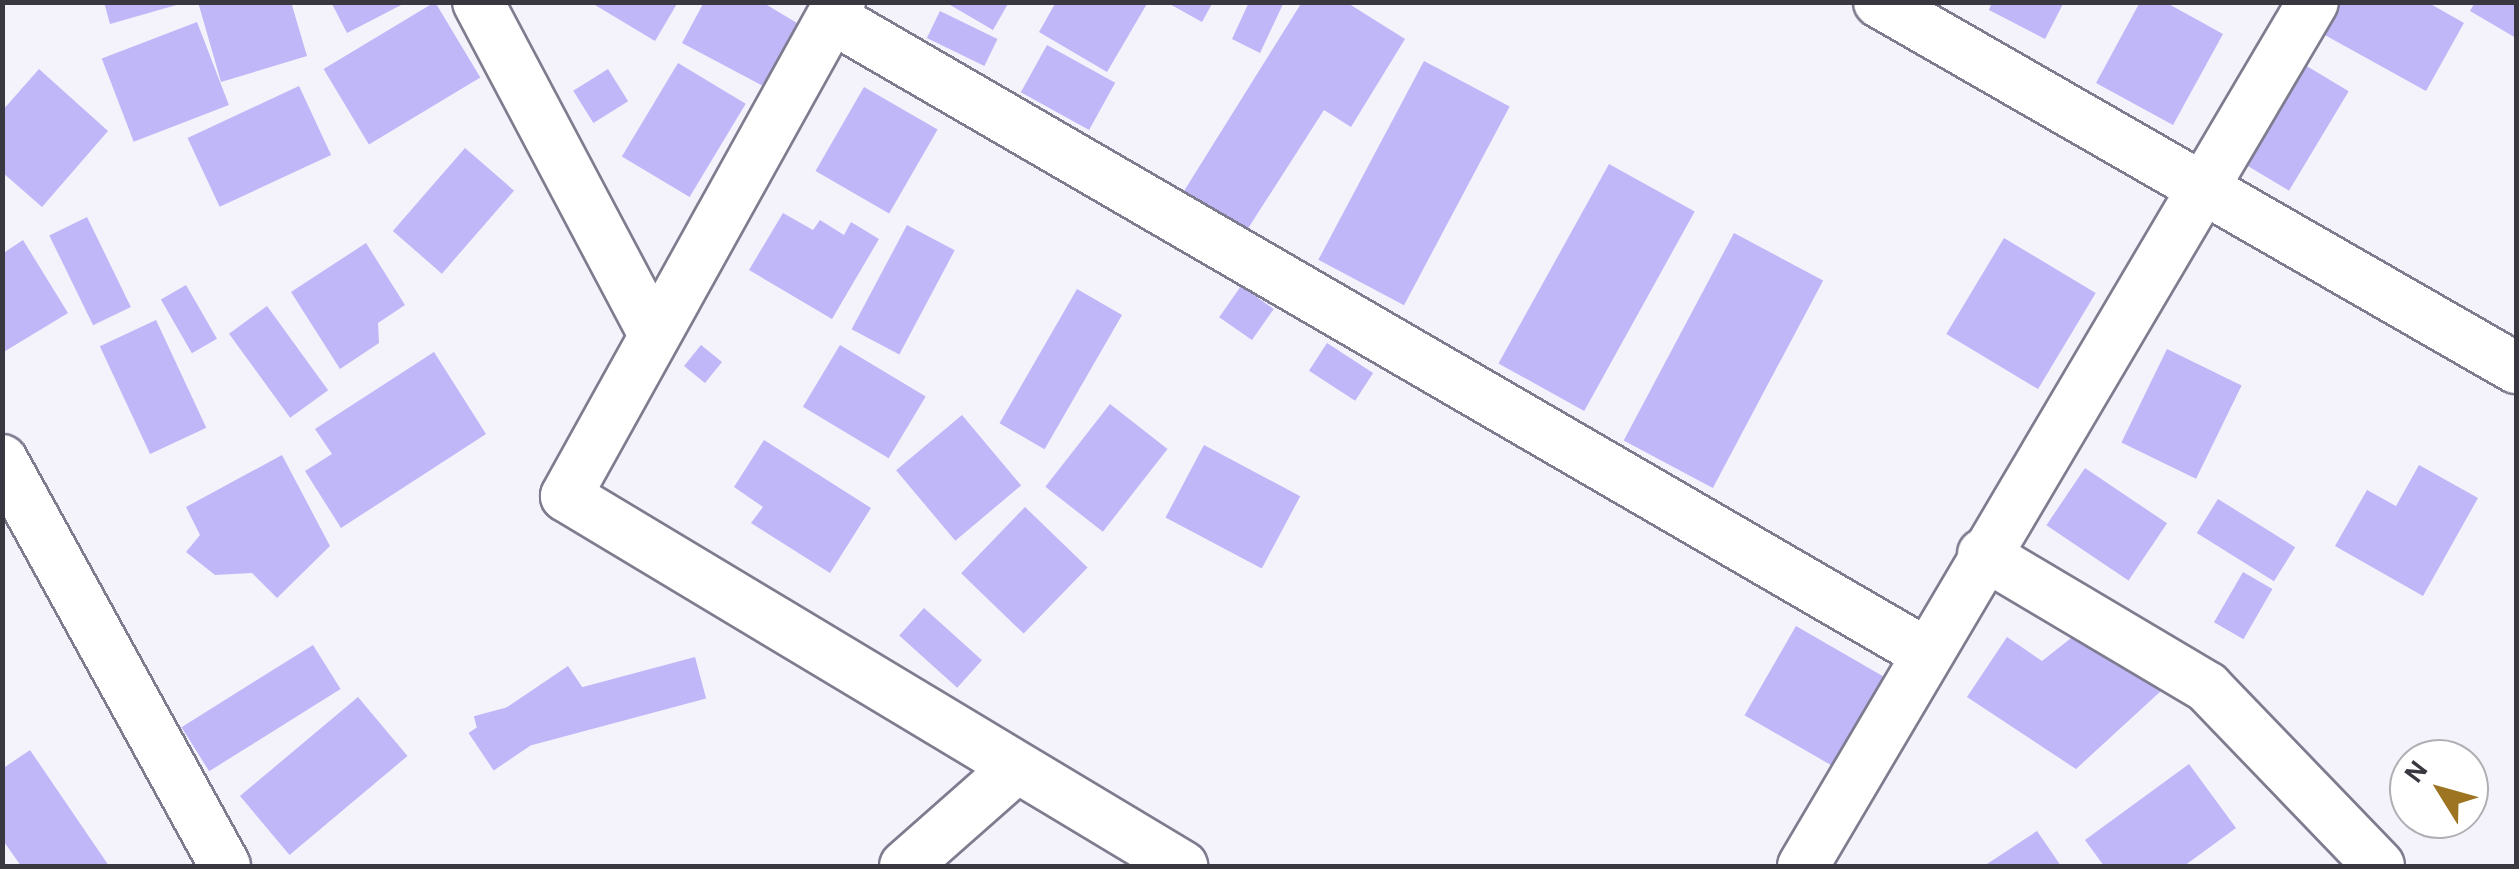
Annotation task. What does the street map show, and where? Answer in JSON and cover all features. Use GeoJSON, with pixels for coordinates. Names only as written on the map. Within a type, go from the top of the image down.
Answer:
{"type":"FeatureCollection","features":[{"type":"Feature","properties":{"kind":"street"},"geometry":{"type":"LineString","coordinates":[[478,2],[653,332]]}},
{"type":"Feature","properties":{"kind":"street"},"geometry":{"type":"LineString","coordinates":[[1879,2],[2516,368]]}},
{"type":"Feature","properties":{"kind":"street"},"geometry":{"type":"LineString","coordinates":[[1803,866],[1924,652],[2312,2]]}},
{"type":"Feature","properties":{"kind":"street"},"geometry":{"type":"LineString","coordinates":[[1182,866],[1014,770],[566,496],[653,332],[836,10],[1924,652]]}},
{"type":"Feature","properties":{"kind":"street"},"geometry":{"type":"LineString","coordinates":[[2,460],[225,866]]}},
{"type":"Feature","properties":{"kind":"street"},"geometry":{"type":"LineString","coordinates":[[1983,554],[2207,687],[2379,866]]}},
{"type":"Feature","properties":{"kind":"street"},"geometry":{"type":"LineString","coordinates":[[905,866],[1014,770]]}},
{"type":"Feature","properties":{"kind":"building"},"geometry":{"type":"Polygon","coordinates":[[[104,2],[180,2],[180,4],[110,24],[104,2]]]}},
{"type":"Feature","properties":{"kind":"building"},"geometry":{"type":"Polygon","coordinates":[[[198,2],[291,2],[307,56],[221,82],[198,2]]]}},
{"type":"Feature","properties":{"kind":"building"},"geometry":{"type":"Polygon","coordinates":[[[331,2],[407,2],[347,33],[331,2]]]}},
{"type":"Feature","properties":{"kind":"building"},"geometry":{"type":"Polygon","coordinates":[[[435,2],[480,77],[369,144],[324,69],[435,2]]]}},
{"type":"Feature","properties":{"kind":"building"},"geometry":{"type":"Polygon","coordinates":[[[590,2],[678,2],[655,41],[590,2]]]}},
{"type":"Feature","properties":{"kind":"building"},"geometry":{"type":"Polygon","coordinates":[[[704,2],[762,2],[797,23],[763,86],[682,43],[704,2]]]}},
{"type":"Feature","properties":{"kind":"building"},"geometry":{"type":"Polygon","coordinates":[[[945,2],[1009,2],[993,30],[945,2]]]}},
{"type":"Feature","properties":{"kind":"building"},"geometry":{"type":"Polygon","coordinates":[[[1056,2],[1148,2],[1107,72],[1039,32],[1056,2]]]}},
{"type":"Feature","properties":{"kind":"building"},"geometry":{"type":"Polygon","coordinates":[[[1166,2],[1213,2],[1202,22],[1166,2]]]}},
{"type":"Feature","properties":{"kind":"building"},"geometry":{"type":"Polygon","coordinates":[[[1249,2],[1284,2],[1260,53],[1232,39],[1249,2]]]}},
{"type":"Feature","properties":{"kind":"building"},"geometry":{"type":"Polygon","coordinates":[[[1302,2],[1346,2],[1405,39],[1351,127],[1324,110],[1247,230],[1184,191],[1302,2]]]}},
{"type":"Feature","properties":{"kind":"building"},"geometry":{"type":"Polygon","coordinates":[[[1992,2],[2064,2],[2045,39],[1989,10],[1992,2]]]}},
{"type":"Feature","properties":{"kind":"building"},"geometry":{"type":"Polygon","coordinates":[[[2140,2],[2165,2],[2223,34],[2173,125],[2096,83],[2140,2]]]}},
{"type":"Feature","properties":{"kind":"building"},"geometry":{"type":"Polygon","coordinates":[[[2340,2],[2427,2],[2464,23],[2426,91],[2323,34],[2340,2]]]}},
{"type":"Feature","properties":{"kind":"building"},"geometry":{"type":"Polygon","coordinates":[[[2475,2],[2516,2],[2516,38],[2470,11],[2475,2]]]}},
{"type":"Feature","properties":{"kind":"building"},"geometry":{"type":"Polygon","coordinates":[[[940,11],[998,39],[984,66],[927,38],[940,11]]]}},
{"type":"Feature","properties":{"kind":"building"},"geometry":{"type":"Polygon","coordinates":[[[197,22],[229,105],[134,142],[102,59],[197,22]]]}},
{"type":"Feature","properties":{"kind":"building"},"geometry":{"type":"Polygon","coordinates":[[[1047,45],[1115,83],[1089,130],[1021,92],[1047,45]]]}},
{"type":"Feature","properties":{"kind":"building"},"geometry":{"type":"Polygon","coordinates":[[[1424,61],[1510,107],[1404,305],[1318,260],[1424,61]]]}},
{"type":"Feature","properties":{"kind":"building"},"geometry":{"type":"Polygon","coordinates":[[[678,63],[746,104],[690,197],[622,156],[678,63]]]}},
{"type":"Feature","properties":{"kind":"building"},"geometry":{"type":"Polygon","coordinates":[[[2305,65],[2349,91],[2289,191],[2245,164],[2305,65]]]}},
{"type":"Feature","properties":{"kind":"building"},"geometry":{"type":"Polygon","coordinates":[[[39,69],[108,131],[42,207],[2,172],[2,111],[39,69]]]}},
{"type":"Feature","properties":{"kind":"building"},"geometry":{"type":"Polygon","coordinates":[[[608,69],[628,101],[593,123],[573,91],[608,69]]]}},
{"type":"Feature","properties":{"kind":"building"},"geometry":{"type":"Polygon","coordinates":[[[299,86],[331,155],[220,207],[188,138],[299,86]]]}},
{"type":"Feature","properties":{"kind":"building"},"geometry":{"type":"Polygon","coordinates":[[[864,87],[938,130],[889,214],[816,171],[864,87]]]}},
{"type":"Feature","properties":{"kind":"building"},"geometry":{"type":"Polygon","coordinates":[[[465,148],[514,191],[442,274],[393,231],[465,148]]]}},
{"type":"Feature","properties":{"kind":"building"},"geometry":{"type":"Polygon","coordinates":[[[1609,164],[1695,212],[1584,411],[1498,363],[1609,164]]]}},
{"type":"Feature","properties":{"kind":"building"},"geometry":{"type":"Polygon","coordinates":[[[783,213],[813,230],[820,220],[844,235],[851,222],[879,239],[832,319],[749,270],[783,213]]]}},
{"type":"Feature","properties":{"kind":"building"},"geometry":{"type":"Polygon","coordinates":[[[87,217],[131,307],[93,325],[49,235],[87,217]]]}},
{"type":"Feature","properties":{"kind":"building"},"geometry":{"type":"Polygon","coordinates":[[[907,225],[955,250],[899,355],[852,329],[907,225]]]}},
{"type":"Feature","properties":{"kind":"building"},"geometry":{"type":"Polygon","coordinates":[[[1734,233],[1823,280],[1713,488],[1624,440],[1734,233]]]}},
{"type":"Feature","properties":{"kind":"building"},"geometry":{"type":"Polygon","coordinates":[[[2004,238],[2096,293],[2038,389],[1946,334],[2004,238]]]}},
{"type":"Feature","properties":{"kind":"building"},"geometry":{"type":"Polygon","coordinates":[[[23,240],[68,313],[2,353],[2,254],[23,240]]]}},
{"type":"Feature","properties":{"kind":"building"},"geometry":{"type":"Polygon","coordinates":[[[366,243],[405,305],[378,323],[379,343],[340,369],[291,292],[366,243]]]}},
{"type":"Feature","properties":{"kind":"building"},"geometry":{"type":"Polygon","coordinates":[[[186,285],[217,339],[192,353],[161,300],[186,285]]]}},
{"type":"Feature","properties":{"kind":"building"},"geometry":{"type":"Polygon","coordinates":[[[1241,286],[1274,309],[1252,340],[1219,317],[1241,286]]]}},
{"type":"Feature","properties":{"kind":"building"},"geometry":{"type":"Polygon","coordinates":[[[1077,289],[1122,315],[1045,449],[1000,423],[1077,289]]]}},
{"type":"Feature","properties":{"kind":"building"},"geometry":{"type":"Polygon","coordinates":[[[267,306],[328,390],[290,418],[229,334],[267,306]]]}},
{"type":"Feature","properties":{"kind":"building"},"geometry":{"type":"Polygon","coordinates":[[[156,320],[206,428],[150,454],[100,346],[156,320]]]}},
{"type":"Feature","properties":{"kind":"building"},"geometry":{"type":"Polygon","coordinates":[[[1327,343],[1373,373],[1355,401],[1309,371],[1327,343]]]}},
{"type":"Feature","properties":{"kind":"building"},"geometry":{"type":"Polygon","coordinates":[[[701,345],[722,362],[705,383],[684,366],[701,345]]]}},
{"type":"Feature","properties":{"kind":"building"},"geometry":{"type":"Polygon","coordinates":[[[840,345],[926,397],[889,458],[803,407],[840,345]]]}},
{"type":"Feature","properties":{"kind":"building"},"geometry":{"type":"Polygon","coordinates":[[[2167,349],[2242,385],[2196,479],[2121,442],[2167,349]]]}},
{"type":"Feature","properties":{"kind":"building"},"geometry":{"type":"Polygon","coordinates":[[[434,352],[486,434],[341,528],[305,471],[332,454],[315,429],[434,352]]]}},
{"type":"Feature","properties":{"kind":"building"},"geometry":{"type":"Polygon","coordinates":[[[1110,404],[1168,449],[1103,532],[1045,487],[1110,404]]]}},
{"type":"Feature","properties":{"kind":"building"},"geometry":{"type":"Polygon","coordinates":[[[962,415],[1021,485],[955,541],[896,470],[962,415]]]}},
{"type":"Feature","properties":{"kind":"building"},"geometry":{"type":"Polygon","coordinates":[[[764,440],[871,508],[830,573],[751,523],[763,507],[734,487],[764,440]]]}},
{"type":"Feature","properties":{"kind":"building"},"geometry":{"type":"Polygon","coordinates":[[[1204,445],[1300,496],[1262,569],[1166,517],[1204,445]]]}},
{"type":"Feature","properties":{"kind":"building"},"geometry":{"type":"Polygon","coordinates":[[[282,455],[330,546],[277,598],[252,573],[215,575],[186,552],[200,535],[186,507],[282,455]]]}},
{"type":"Feature","properties":{"kind":"building"},"geometry":{"type":"Polygon","coordinates":[[[2419,465],[2478,498],[2423,596],[2335,546],[2367,490],[2396,506],[2419,465]]]}},
{"type":"Feature","properties":{"kind":"building"},"geometry":{"type":"Polygon","coordinates":[[[2085,468],[2167,523],[2128,581],[2046,525],[2085,468]]]}},
{"type":"Feature","properties":{"kind":"building"},"geometry":{"type":"Polygon","coordinates":[[[2218,499],[2295,547],[2274,581],[2197,533],[2218,499]]]}},
{"type":"Feature","properties":{"kind":"building"},"geometry":{"type":"Polygon","coordinates":[[[1025,507],[1088,567],[1024,634],[961,573],[1025,507]]]}},
{"type":"Feature","properties":{"kind":"building"},"geometry":{"type":"Polygon","coordinates":[[[2243,572],[2272,589],[2243,639],[2214,622],[2243,572]]]}},
{"type":"Feature","properties":{"kind":"building"},"geometry":{"type":"Polygon","coordinates":[[[924,608],[982,660],[957,688],[899,635],[924,608]]]}},
{"type":"Feature","properties":{"kind":"building"},"geometry":{"type":"Polygon","coordinates":[[[1796,626],[1885,678],[1834,767],[1744,715],[1796,626]]]}},
{"type":"Feature","properties":{"kind":"building"},"geometry":{"type":"Polygon","coordinates":[[[2075,635],[2162,690],[2076,769],[1967,697],[2007,637],[2042,661],[2075,635]]]}},
{"type":"Feature","properties":{"kind":"building"},"geometry":{"type":"Polygon","coordinates":[[[313,645],[341,689],[209,771],[182,727],[313,645]]]}},
{"type":"Feature","properties":{"kind":"building"},"geometry":{"type":"Polygon","coordinates":[[[695,657],[706,699],[485,758],[474,716],[695,657]]]}},
{"type":"Feature","properties":{"kind":"building"},"geometry":{"type":"Polygon","coordinates":[[[568,666],[593,703],[494,770],[469,733],[568,666]]]}},
{"type":"Feature","properties":{"kind":"building"},"geometry":{"type":"Polygon","coordinates":[[[358,697],[407,756],[290,855],[240,796],[358,697]]]}},
{"type":"Feature","properties":{"kind":"building"},"geometry":{"type":"Polygon","coordinates":[[[30,750],[109,866],[21,866],[2,839],[2,769],[30,750]]]}},
{"type":"Feature","properties":{"kind":"building"},"geometry":{"type":"Polygon","coordinates":[[[2189,764],[2236,828],[2184,866],[2104,866],[2085,840],[2189,764]]]}},
{"type":"Feature","properties":{"kind":"building"},"geometry":{"type":"Polygon","coordinates":[[[2037,831],[2061,866],[1984,866],[2037,831]]]}}]}
